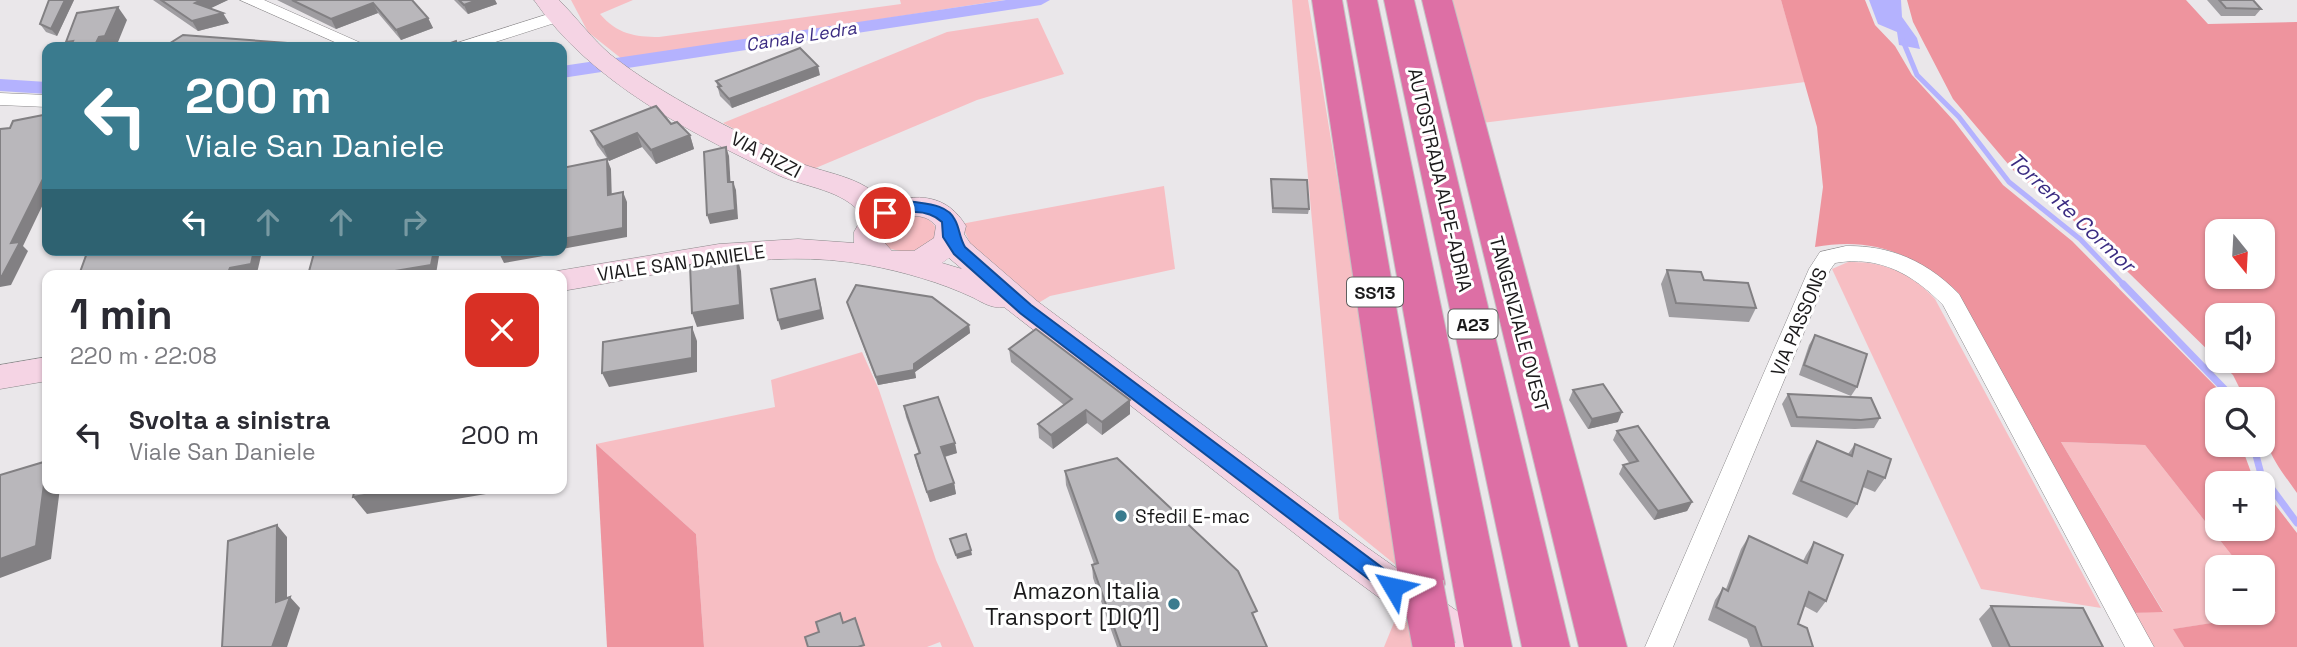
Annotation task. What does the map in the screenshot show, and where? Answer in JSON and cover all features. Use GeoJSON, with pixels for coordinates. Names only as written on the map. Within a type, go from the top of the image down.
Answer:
{"type":"FeatureCollection","features":[{"type":"Feature","properties":{"kind":"highway","name":"SS13"},"geometry":{"type":"LineString","coordinates":[[1327,0],[1434,647]]}},
{"type":"Feature","properties":{"kind":"highway","name":"AUTOSTRADA ALPE-ADRIA"},"geometry":{"type":"LineString","coordinates":[[1362,0],[1483,639]]}},
{"type":"Feature","properties":{"kind":"highway","name":"AUTOSTRADA ALPE-ADRIA"},"geometry":{"type":"LineString","coordinates":[[1399,0],[1546,647]]}},
{"type":"Feature","properties":{"kind":"highway","name":"TANGENZIALE OVEST"},"geometry":{"type":"LineString","coordinates":[[1437,0],[1603,647]]}},
{"type":"Feature","properties":{"kind":"main road","name":"VIA RIZZI"},"geometry":{"type":"LineString","coordinates":[[554,5],[601,59],[635,82],[790,170],[866,198],[874,222]]}},
{"type":"Feature","properties":{"kind":"main road","name":"VIA RIZZI"},"geometry":{"type":"LineString","coordinates":[[824,182],[879,188],[919,206]]}},
{"type":"Feature","properties":{"kind":"main road","name":"VIALE SAN DANIELE"},"geometry":{"type":"LineString","coordinates":[[567,279],[714,255],[800,248],[848,237],[895,208],[932,208],[945,216],[951,226],[951,237],[959,250],[1026,309],[1352,557],[1483,639]]}},
{"type":"Feature","properties":{"kind":"main road"},"geometry":{"type":"LineString","coordinates":[[874,222],[867,240],[877,256]]}},
{"type":"Feature","properties":{"kind":"main road"},"geometry":{"type":"LineString","coordinates":[[909,263],[938,253],[951,237]]}},
{"type":"Feature","properties":{"kind":"main road","name":"VIALE SAN DANIELE"},"geometry":{"type":"LineString","coordinates":[[800,248],[877,256],[890,261],[909,263],[964,281],[1026,309]]}},
{"type":"Feature","properties":{"kind":"main road"},"geometry":{"type":"LineString","coordinates":[[0,377],[42,370]]}},
{"type":"Feature","properties":{"kind":"street"},"geometry":{"type":"LineString","coordinates":[[249,0],[349,42]]}},
{"type":"Feature","properties":{"kind":"street"},"geometry":{"type":"LineString","coordinates":[[474,42],[554,5]]}},
{"type":"Feature","properties":{"kind":"street"},"geometry":{"type":"LineString","coordinates":[[0,99],[42,101]]}},
{"type":"Feature","properties":{"kind":"street","name":"VIA PASSONS"},"geometry":{"type":"LineString","coordinates":[[1659,647],[1819,268],[1828,257],[1848,253],[1880,255],[1914,267],[1930,277],[1951,300],[2140,647]]}},
{"type":"Feature","properties":{"kind":"shaded area"},"geometry":{"type":"Polygon","coordinates":[[[571,0],[633,0],[600,14],[613,26],[627,33],[659,37],[901,4],[900,0],[1004,0],[622,59],[588,32],[571,0]]]}},
{"type":"Feature","properties":{"kind":"shaded area"},"geometry":{"type":"Polygon","coordinates":[[[1292,0],[1308,0],[1402,570],[1339,519],[1292,0]]]}},
{"type":"Feature","properties":{"kind":"shaded area"},"geometry":{"type":"Polygon","coordinates":[[[1447,0],[1781,0],[1805,82],[1482,123],[1447,0]]]}},
{"type":"Feature","properties":{"kind":"shaded area"},"geometry":{"type":"Polygon","coordinates":[[[1781,0],[1865,0],[1875,25],[1895,46],[1912,75],[1954,121],[2003,185],[2072,241],[2216,387],[2205,387],[2205,457],[2245,457],[2251,471],[2205,471],[2205,521],[2145,445],[2061,442],[2163,612],[2131,613],[1950,289],[1920,265],[1888,250],[1853,244],[1815,247],[1823,187],[1817,127],[1781,0]]]}},
{"type":"Feature","properties":{"kind":"shaded area"},"geometry":{"type":"Polygon","coordinates":[[[1907,0],[2186,0],[2208,24],[2297,22],[2297,493],[2273,457],[2275,387],[2239,387],[2231,373],[2275,373],[2275,303],[2205,303],[2205,347],[2087,232],[2014,171],[1953,99],[1913,22],[1907,0]]]}},
{"type":"Feature","properties":{"kind":"shaded area"},"geometry":{"type":"Polygon","coordinates":[[[1038,18],[1064,74],[977,100],[811,170],[723,123],[947,32],[1038,18]]]}},
{"type":"Feature","properties":{"kind":"shaded area"},"geometry":{"type":"Polygon","coordinates":[[[1164,186],[1175,269],[1050,296],[1035,305],[973,249],[961,224],[1164,186]]]}},
{"type":"Feature","properties":{"kind":"shaded area"},"geometry":{"type":"Polygon","coordinates":[[[918,214],[931,222],[936,230],[936,237],[930,244],[910,251],[887,247],[880,236],[886,226],[901,218],[918,214]]]}},
{"type":"Feature","properties":{"kind":"shaded area"},"geometry":{"type":"Polygon","coordinates":[[[1848,262],[1885,266],[1896,270],[1916,282],[1935,299],[2101,608],[1981,589],[1832,269],[1848,262]]]}},
{"type":"Feature","properties":{"kind":"shaded area"},"geometry":{"type":"Polygon","coordinates":[[[862,352],[879,390],[936,560],[974,647],[942,647],[940,642],[927,647],[704,647],[696,534],[596,444],[775,407],[771,380],[862,352]]]}},
{"type":"Feature","properties":{"kind":"shaded area"},"geometry":{"type":"Polygon","coordinates":[[[2061,442],[2145,445],[2205,521],[2205,541],[2221,541],[2232,555],[2205,555],[2205,624],[2174,629],[2184,647],[2151,647],[2131,613],[2163,611],[2061,442]]]}},
{"type":"Feature","properties":{"kind":"shaded area"},"geometry":{"type":"Polygon","coordinates":[[[596,444],[696,534],[704,647],[607,647],[596,444]]]}},
{"type":"Feature","properties":{"kind":"shaded area"},"geometry":{"type":"Polygon","coordinates":[[[2275,505],[2297,533],[2297,647],[2184,647],[2173,629],[2205,624],[2275,625],[2275,555],[2232,555],[2221,541],[2275,541],[2275,505]]]}},
{"type":"Feature","properties":{"kind":"shaded area"},"geometry":{"type":"Polygon","coordinates":[[[1397,615],[1412,626],[1415,647],[1384,647],[1397,615]]]}},
{"type":"Feature","properties":{"kind":"water"},"geometry":{"type":"Polygon","coordinates":[[[1869,0],[1901,0],[1902,17],[1917,38],[1920,49],[1899,45],[1897,32],[1878,24],[1869,0]]]}},
{"type":"Feature","properties":{"kind":"building"},"geometry":{"type":"Polygon","coordinates":[[[49,0],[65,0],[51,29],[40,24],[49,0]]]}},
{"type":"Feature","properties":{"kind":"building"},"geometry":{"type":"Polygon","coordinates":[[[161,0],[201,0],[195,3],[223,13],[192,21],[161,0]]]}},
{"type":"Feature","properties":{"kind":"building"},"geometry":{"type":"Polygon","coordinates":[[[292,0],[412,0],[428,18],[396,30],[373,3],[331,19],[292,0]]]}},
{"type":"Feature","properties":{"kind":"building"},"geometry":{"type":"Polygon","coordinates":[[[459,0],[477,0],[464,5],[459,0]]]}},
{"type":"Feature","properties":{"kind":"building"},"geometry":{"type":"Polygon","coordinates":[[[2219,0],[2253,0],[2261,9],[2226,8],[2219,0]]]}},
{"type":"Feature","properties":{"kind":"building"},"geometry":{"type":"Polygon","coordinates":[[[118,7],[105,36],[99,37],[96,42],[66,42],[77,13],[118,7]]]}},
{"type":"Feature","properties":{"kind":"building"},"geometry":{"type":"Polygon","coordinates":[[[183,35],[275,42],[172,42],[183,35]]]}},
{"type":"Feature","properties":{"kind":"building"},"geometry":{"type":"Polygon","coordinates":[[[800,48],[818,66],[729,99],[718,87],[721,86],[716,81],[800,48]]]}},
{"type":"Feature","properties":{"kind":"building"},"geometry":{"type":"Polygon","coordinates":[[[656,106],[671,124],[677,122],[690,135],[651,150],[637,133],[603,147],[591,131],[656,106]]]}},
{"type":"Feature","properties":{"kind":"building"},"geometry":{"type":"Polygon","coordinates":[[[42,115],[42,181],[11,243],[20,242],[0,276],[0,129],[10,128],[13,121],[42,115]]]}},
{"type":"Feature","properties":{"kind":"building"},"geometry":{"type":"Polygon","coordinates":[[[726,147],[728,182],[733,182],[735,210],[707,215],[704,152],[726,147]]]}},
{"type":"Feature","properties":{"kind":"building"},"geometry":{"type":"Polygon","coordinates":[[[607,159],[608,195],[623,192],[623,228],[567,238],[567,167],[607,159]]]}},
{"type":"Feature","properties":{"kind":"building"},"geometry":{"type":"Polygon","coordinates":[[[1271,179],[1307,180],[1309,209],[1273,208],[1271,179]]]}},
{"type":"Feature","properties":{"kind":"building"},"geometry":{"type":"Polygon","coordinates":[[[86,256],[253,256],[251,264],[229,270],[81,270],[86,256]]]}},
{"type":"Feature","properties":{"kind":"building"},"geometry":{"type":"Polygon","coordinates":[[[313,256],[433,256],[431,265],[401,270],[309,270],[313,256]]]}},
{"type":"Feature","properties":{"kind":"building"},"geometry":{"type":"Polygon","coordinates":[[[737,257],[740,305],[692,313],[690,265],[737,257]]]}},
{"type":"Feature","properties":{"kind":"building"},"geometry":{"type":"Polygon","coordinates":[[[1667,270],[1701,272],[1704,280],[1748,283],[1756,308],[1676,303],[1667,270]]]}},
{"type":"Feature","properties":{"kind":"building"},"geometry":{"type":"Polygon","coordinates":[[[815,279],[821,310],[778,320],[771,289],[815,279]]]}},
{"type":"Feature","properties":{"kind":"building"},"geometry":{"type":"Polygon","coordinates":[[[856,285],[932,297],[969,325],[914,364],[914,370],[876,377],[847,302],[856,285]]]}},
{"type":"Feature","properties":{"kind":"building"},"geometry":{"type":"Polygon","coordinates":[[[692,327],[692,358],[602,373],[603,342],[692,327]]]}},
{"type":"Feature","properties":{"kind":"building"},"geometry":{"type":"Polygon","coordinates":[[[1036,329],[1130,400],[1102,422],[1086,410],[1051,435],[1038,424],[1072,399],[1009,349],[1036,329]]]}},
{"type":"Feature","properties":{"kind":"building"},"geometry":{"type":"Polygon","coordinates":[[[1815,335],[1867,354],[1857,387],[1804,365],[1815,335]]]}},
{"type":"Feature","properties":{"kind":"building"},"geometry":{"type":"Polygon","coordinates":[[[1603,384],[1622,412],[1592,419],[1573,390],[1603,384]]]}},
{"type":"Feature","properties":{"kind":"building"},"geometry":{"type":"Polygon","coordinates":[[[1788,394],[1871,398],[1880,418],[1861,420],[1797,417],[1788,394]]]}},
{"type":"Feature","properties":{"kind":"building"},"geometry":{"type":"Polygon","coordinates":[[[938,397],[955,443],[941,447],[954,483],[927,492],[915,455],[920,453],[904,406],[938,397]]]}},
{"type":"Feature","properties":{"kind":"building"},"geometry":{"type":"Polygon","coordinates":[[[1638,426],[1692,502],[1658,511],[1623,465],[1638,461],[1617,431],[1638,426]]]}},
{"type":"Feature","properties":{"kind":"building"},"geometry":{"type":"Polygon","coordinates":[[[1817,441],[1852,456],[1855,444],[1891,459],[1885,478],[1868,471],[1857,504],[1801,481],[1817,441]]]}},
{"type":"Feature","properties":{"kind":"building"},"geometry":{"type":"Polygon","coordinates":[[[1117,458],[1238,571],[1257,611],[1252,613],[1267,647],[1121,647],[1092,565],[1098,563],[1065,471],[1117,458]]]}},
{"type":"Feature","properties":{"kind":"building"},"geometry":{"type":"Polygon","coordinates":[[[42,462],[43,494],[36,546],[0,559],[0,475],[42,462]]]}},
{"type":"Feature","properties":{"kind":"building"},"geometry":{"type":"Polygon","coordinates":[[[277,525],[276,602],[290,597],[272,647],[222,647],[228,541],[277,525]]]}},
{"type":"Feature","properties":{"kind":"building"},"geometry":{"type":"Polygon","coordinates":[[[966,534],[971,550],[956,555],[950,539],[966,534]]]}},
{"type":"Feature","properties":{"kind":"building"},"geometry":{"type":"Polygon","coordinates":[[[1749,536],[1807,563],[1814,542],[1843,555],[1826,601],[1809,592],[1798,624],[1807,628],[1813,647],[1762,647],[1755,627],[1716,607],[1723,588],[1728,591],[1749,536]]]}},
{"type":"Feature","properties":{"kind":"building"},"geometry":{"type":"Polygon","coordinates":[[[1991,606],[2083,608],[2103,647],[2010,647],[1991,606]]]}},
{"type":"Feature","properties":{"kind":"building"},"geometry":{"type":"Polygon","coordinates":[[[840,613],[843,623],[855,618],[864,645],[808,647],[805,637],[819,632],[816,622],[840,613]]]}},
{"type":"Feature","properties":{"kind":"waterway","name":"Canale Ledra"},"geometry":{"type":"LineString","coordinates":[[567,71],[1041,0]]}},
{"type":"Feature","properties":{"kind":"waterway","name":"Torrente Cormor"},"geometry":{"type":"LineString","coordinates":[[1903,41],[1917,75],[1959,117],[2009,182],[2080,239],[2125,286]]}},
{"type":"Feature","properties":{"kind":"waterway","name":"Canale Ledra"},"geometry":{"type":"LineString","coordinates":[[0,85],[42,88]]}},
{"type":"Feature","properties":{"kind":"waterway","name":"Torrente Cormor"},"geometry":{"type":"LineString","coordinates":[[2123,284],[2222,387]]}},
{"type":"Feature","properties":{"kind":"waterway","name":"Torrente Cormor"},"geometry":{"type":"LineString","coordinates":[[2256,457],[2261,474],[2297,523]]}},
{"type":"Feature","properties":{"kind":"place","name":"Sfedil E-mac"},"geometry":{"type":"Point","coordinates":[1121,516]}},
{"type":"Feature","properties":{"kind":"place","name":"Amazon Italia Transport [DIQ1]"},"geometry":{"type":"Point","coordinates":[1174,604]}},
{"type":"Feature","properties":{"kind":"route"},"geometry":{"type":"LineString","coordinates":[[885,213],[908,206],[926,206],[939,211],[949,220],[951,237],[959,250],[1026,309],[1393,587]]}}]}
